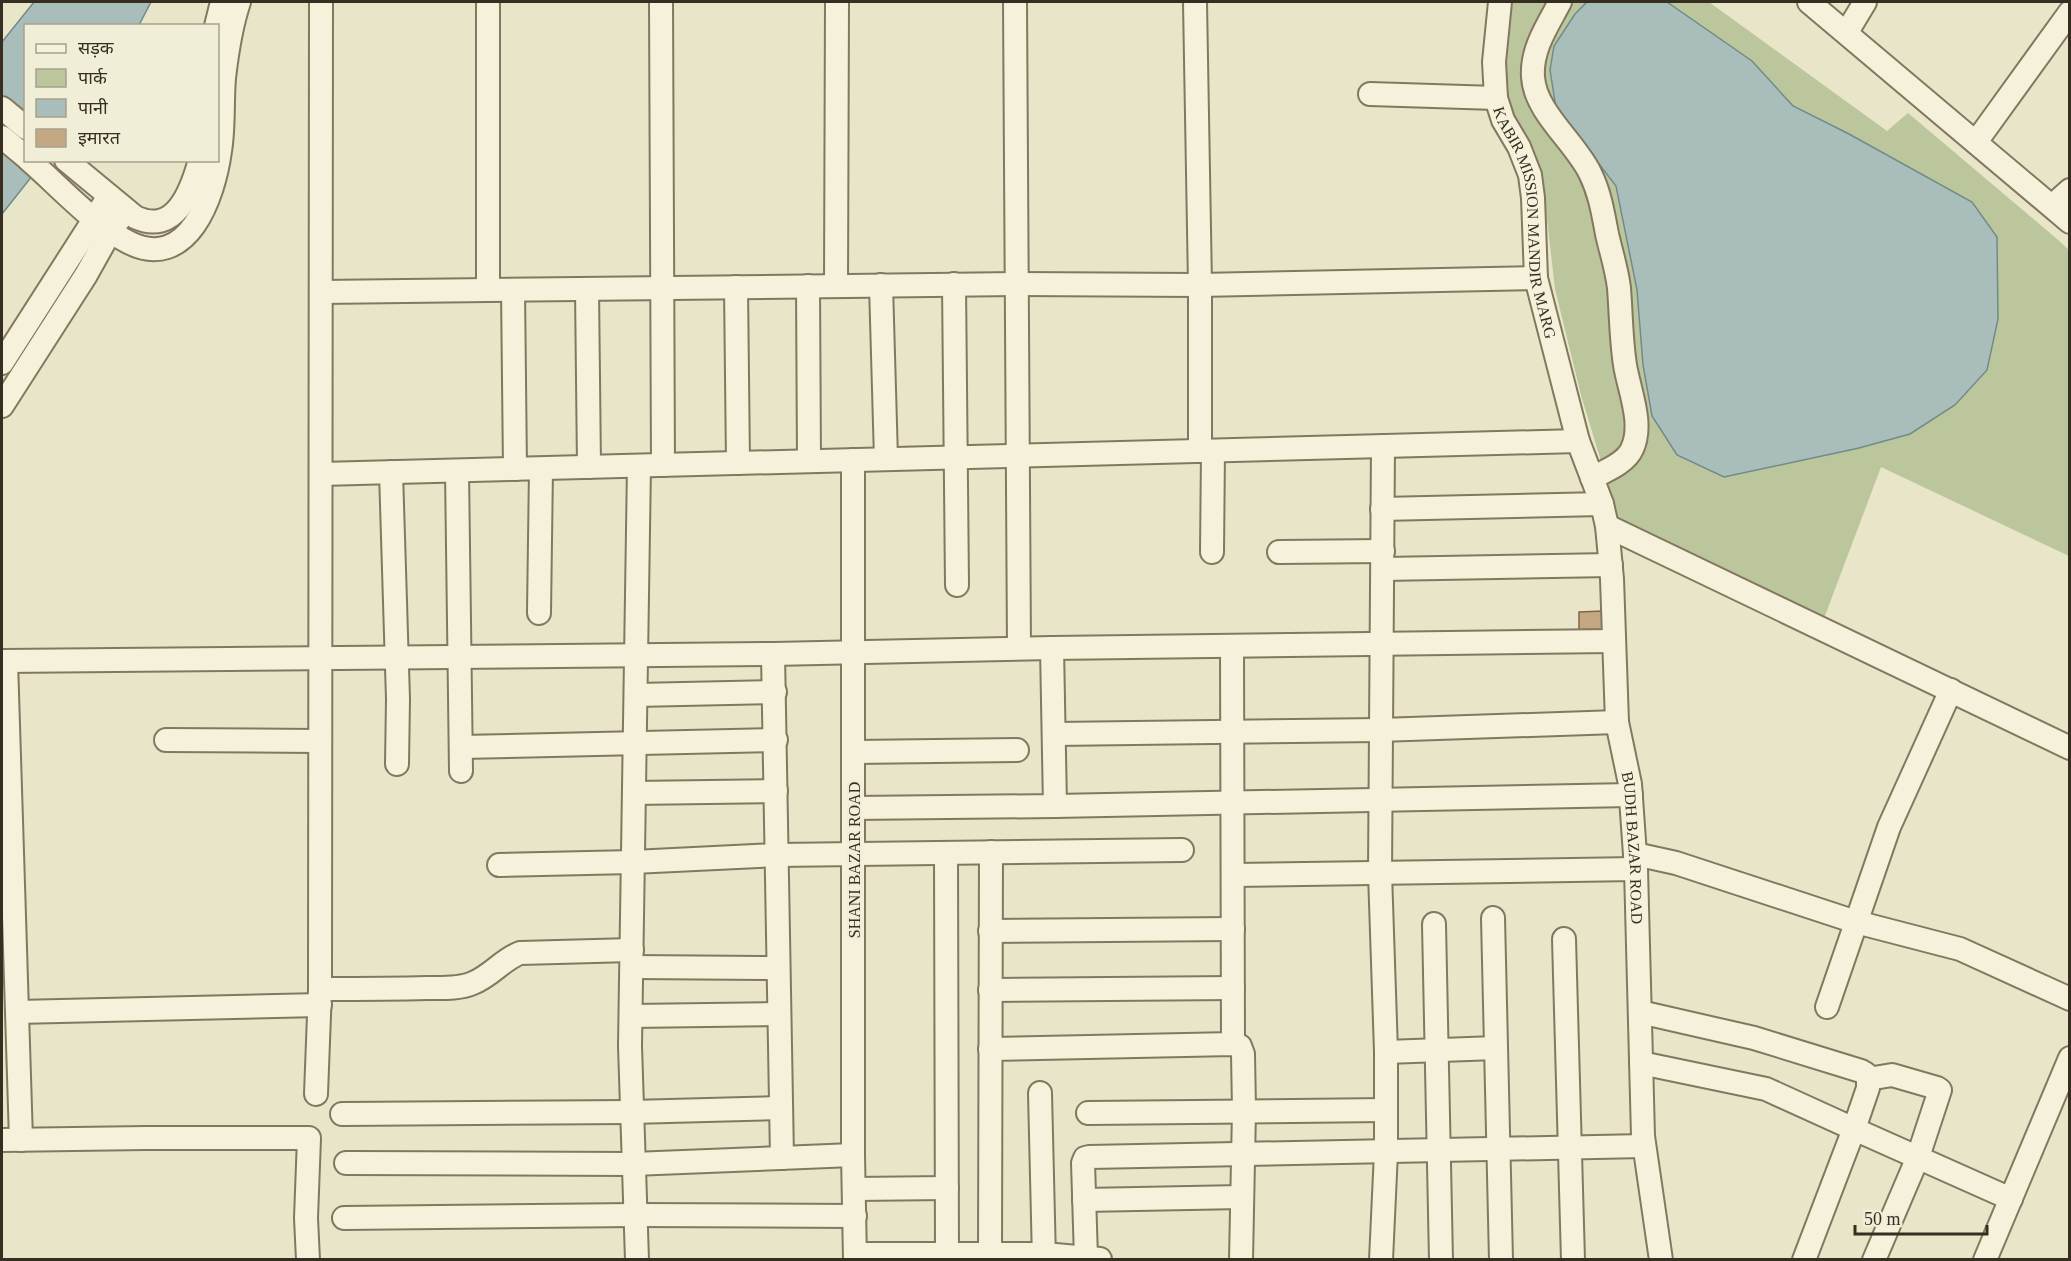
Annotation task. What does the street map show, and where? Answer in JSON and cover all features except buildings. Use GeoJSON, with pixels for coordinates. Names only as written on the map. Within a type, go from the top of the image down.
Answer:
{"type":"FeatureCollection","features":[{"type":"Feature","properties":{"kind":"street"},"geometry":{"type":"LineString","coordinates":[[216,24],[222,2]]}},
{"type":"Feature","properties":{"kind":"street"},"geometry":{"type":"LineString","coordinates":[[219,155],[228,47],[239,2]]}},
{"type":"Feature","properties":{"kind":"street"},"geometry":{"type":"LineString","coordinates":[[316,1094],[320,997],[321,2]]}},
{"type":"Feature","properties":{"kind":"street"},"geometry":{"type":"LineString","coordinates":[[488,2],[488,290]]}},
{"type":"Feature","properties":{"kind":"street"},"geometry":{"type":"LineString","coordinates":[[661,2],[663,465]]}},
{"type":"Feature","properties":{"kind":"street"},"geometry":{"type":"LineString","coordinates":[[836,286],[837,2]]}},
{"type":"Feature","properties":{"kind":"street"},"geometry":{"type":"LineString","coordinates":[[1015,2],[1019,648]]}},
{"type":"Feature","properties":{"kind":"street"},"geometry":{"type":"LineString","coordinates":[[1195,2],[1200,285],[1212,552]]}},
{"type":"Feature","properties":{"kind":"street","name":"KABIR MISSION MANDIR MARG"},"geometry":{"type":"LineString","coordinates":[[1500,2],[1494,62],[1496,98],[1503,120],[1519,147],[1530,175],[1536,278],[1578,441]]}},
{"type":"Feature","properties":{"kind":"street"},"geometry":{"type":"LineString","coordinates":[[1560,2],[1542,35],[1534,57],[1533,77],[1536,93],[1590,172],[1598,191],[1619,286],[1625,366],[1636,428],[1632,451],[1624,460],[1592,478]]}},
{"type":"Feature","properties":{"kind":"street"},"geometry":{"type":"LineString","coordinates":[[1809,2],[2070,222]]}},
{"type":"Feature","properties":{"kind":"street"},"geometry":{"type":"LineString","coordinates":[[1847,32],[1865,2]]}},
{"type":"Feature","properties":{"kind":"street"},"geometry":{"type":"LineString","coordinates":[[1976,142],[2070,12]]}},
{"type":"Feature","properties":{"kind":"street"},"geometry":{"type":"LineString","coordinates":[[1370,94],[1496,98]]}},
{"type":"Feature","properties":{"kind":"street"},"geometry":{"type":"LineString","coordinates":[[2,108],[24,126]]}},
{"type":"Feature","properties":{"kind":"street"},"geometry":{"type":"LineString","coordinates":[[2,137],[24,156]]}},
{"type":"Feature","properties":{"kind":"street"},"geometry":{"type":"LineString","coordinates":[[31,162],[102,225],[130,243],[147,249],[166,249],[191,231],[214,183],[218,162]]}},
{"type":"Feature","properties":{"kind":"street"},"geometry":{"type":"LineString","coordinates":[[72,166],[135,217],[145,222],[167,219],[179,208],[187,196],[199,162]]}},
{"type":"Feature","properties":{"kind":"street"},"geometry":{"type":"LineString","coordinates":[[2052,206],[2070,190]]}},
{"type":"Feature","properties":{"kind":"street"},"geometry":{"type":"LineString","coordinates":[[2,363],[118,203]]}},
{"type":"Feature","properties":{"kind":"street"},"geometry":{"type":"LineString","coordinates":[[2,406],[86,275],[102,225]]}},
{"type":"Feature","properties":{"kind":"street"},"geometry":{"type":"LineString","coordinates":[[321,292],[954,284],[1200,285],[1536,278]]}},
{"type":"Feature","properties":{"kind":"street"},"geometry":{"type":"LineString","coordinates":[[954,284],[957,585]]}},
{"type":"Feature","properties":{"kind":"street"},"geometry":{"type":"LineString","coordinates":[[881,285],[886,459]]}},
{"type":"Feature","properties":{"kind":"street"},"geometry":{"type":"LineString","coordinates":[[808,286],[809,461]]}},
{"type":"Feature","properties":{"kind":"street"},"geometry":{"type":"LineString","coordinates":[[736,287],[738,463]]}},
{"type":"Feature","properties":{"kind":"street"},"geometry":{"type":"LineString","coordinates":[[587,289],[589,467]]}},
{"type":"Feature","properties":{"kind":"street"},"geometry":{"type":"LineString","coordinates":[[513,290],[514,469]]}},
{"type":"Feature","properties":{"kind":"street"},"geometry":{"type":"LineString","coordinates":[[321,474],[1578,441]]}},
{"type":"Feature","properties":{"kind":"street","name":"BUDH BAZAR ROAD"},"geometry":{"type":"LineString","coordinates":[[1578,441],[1604,515],[1611,566],[1617,722],[1631,795],[1636,862],[1644,1146],[1661,1260]]}},
{"type":"Feature","properties":{"kind":"street"},"geometry":{"type":"LineString","coordinates":[[1381,1260],[1386,1152],[1386,1052],[1380,873],[1383,446]]}},
{"type":"Feature","properties":{"kind":"street","name":"SHANI BAZAR ROAD"},"geometry":{"type":"LineString","coordinates":[[853,460],[855,1257]]}},
{"type":"Feature","properties":{"kind":"street"},"geometry":{"type":"LineString","coordinates":[[637,1260],[631,1112],[631,1016],[639,466]]}},
{"type":"Feature","properties":{"kind":"street"},"geometry":{"type":"LineString","coordinates":[[539,613],[541,469]]}},
{"type":"Feature","properties":{"kind":"street"},"geometry":{"type":"LineString","coordinates":[[457,471],[461,771]]}},
{"type":"Feature","properties":{"kind":"street"},"geometry":{"type":"LineString","coordinates":[[391,472],[398,764]]}},
{"type":"Feature","properties":{"kind":"street"},"geometry":{"type":"LineString","coordinates":[[1382,509],[1604,515],[2070,748]]}},
{"type":"Feature","properties":{"kind":"street"},"geometry":{"type":"LineString","coordinates":[[1279,552],[1383,560],[1611,566]]}},
{"type":"Feature","properties":{"kind":"street"},"geometry":{"type":"LineString","coordinates":[[308,1260],[306,1218],[309,1138],[11,1140],[17,1012],[4,661],[459,655],[773,654],[1019,648],[1613,641]]}},
{"type":"Feature","properties":{"kind":"street"},"geometry":{"type":"LineString","coordinates":[[1232,646],[1233,1044]]}},
{"type":"Feature","properties":{"kind":"street"},"geometry":{"type":"LineString","coordinates":[[1052,648],[1055,806]]}},
{"type":"Feature","properties":{"kind":"street"},"geometry":{"type":"LineString","coordinates":[[773,654],[782,1158]]}},
{"type":"Feature","properties":{"kind":"street"},"geometry":{"type":"LineString","coordinates":[[1827,1007],[1889,827],[1952,690]]}},
{"type":"Feature","properties":{"kind":"street"},"geometry":{"type":"LineString","coordinates":[[636,695],[775,692]]}},
{"type":"Feature","properties":{"kind":"street"},"geometry":{"type":"LineString","coordinates":[[1055,734],[1380,730],[1617,722]]}},
{"type":"Feature","properties":{"kind":"street"},"geometry":{"type":"LineString","coordinates":[[166,740],[320,741]]}},
{"type":"Feature","properties":{"kind":"street"},"geometry":{"type":"LineString","coordinates":[[461,747],[776,740]]}},
{"type":"Feature","properties":{"kind":"street"},"geometry":{"type":"LineString","coordinates":[[854,752],[1017,750]]}},
{"type":"Feature","properties":{"kind":"street"},"geometry":{"type":"LineString","coordinates":[[634,793],[776,791]]}},
{"type":"Feature","properties":{"kind":"street"},"geometry":{"type":"LineString","coordinates":[[854,808],[1631,795]]}},
{"type":"Feature","properties":{"kind":"street"},"geometry":{"type":"LineString","coordinates":[[499,865],[633,862],[777,855],[1182,850]]}},
{"type":"Feature","properties":{"kind":"street"},"geometry":{"type":"LineString","coordinates":[[990,1254],[991,852]]}},
{"type":"Feature","properties":{"kind":"street"},"geometry":{"type":"LineString","coordinates":[[946,853],[947,1254]]}},
{"type":"Feature","properties":{"kind":"street"},"geometry":{"type":"LineString","coordinates":[[1233,875],[1380,873],[1636,862],[1676,863],[1856,922],[1960,949],[2070,999]]}},
{"type":"Feature","properties":{"kind":"street"},"geometry":{"type":"LineString","coordinates":[[1493,918],[1501,1260]]}},
{"type":"Feature","properties":{"kind":"street"},"geometry":{"type":"LineString","coordinates":[[1434,924],[1441,1260]]}},
{"type":"Feature","properties":{"kind":"street"},"geometry":{"type":"LineString","coordinates":[[990,931],[1233,929]]}},
{"type":"Feature","properties":{"kind":"street"},"geometry":{"type":"LineString","coordinates":[[1564,939],[1573,1260]]}},
{"type":"Feature","properties":{"kind":"street"},"geometry":{"type":"LineString","coordinates":[[17,1012],[320,997],[465,986],[474,983],[508,958],[520,953],[778,968]]}},
{"type":"Feature","properties":{"kind":"street"},"geometry":{"type":"LineString","coordinates":[[990,990],[1233,988]]}},
{"type":"Feature","properties":{"kind":"street"},"geometry":{"type":"LineString","coordinates":[[1640,1012],[1754,1038],[1861,1071],[1868,1078],[1868,1088],[1854,1129],[1804,1260]]}},
{"type":"Feature","properties":{"kind":"street"},"geometry":{"type":"LineString","coordinates":[[631,1016],[778,1014]]}},
{"type":"Feature","properties":{"kind":"street"},"geometry":{"type":"LineString","coordinates":[[990,1050],[1233,1044],[1240,1046],[1243,1054],[1244,1110],[1240,1260]]}},
{"type":"Feature","properties":{"kind":"street"},"geometry":{"type":"LineString","coordinates":[[1386,1052],[1496,1048]]}},
{"type":"Feature","properties":{"kind":"street"},"geometry":{"type":"LineString","coordinates":[[1985,1260],[2070,1058]]}},
{"type":"Feature","properties":{"kind":"street"},"geometry":{"type":"LineString","coordinates":[[1641,1063],[1766,1089],[2011,1199]]}},
{"type":"Feature","properties":{"kind":"street"},"geometry":{"type":"LineString","coordinates":[[1868,1078],[1892,1075],[1939,1088],[1940,1093],[1918,1157],[1874,1260]]}},
{"type":"Feature","properties":{"kind":"street"},"geometry":{"type":"LineString","coordinates":[[1040,1093],[1044,1257]]}},
{"type":"Feature","properties":{"kind":"street"},"geometry":{"type":"LineString","coordinates":[[342,1114],[631,1112],[781,1108]]}},
{"type":"Feature","properties":{"kind":"street"},"geometry":{"type":"LineString","coordinates":[[1088,1113],[1386,1110]]}},
{"type":"Feature","properties":{"kind":"street"},"geometry":{"type":"LineString","coordinates":[[855,1257],[990,1254],[1094,1259],[1084,1200],[1083,1163],[1085,1158],[1089,1157],[1644,1146]]}},
{"type":"Feature","properties":{"kind":"street"},"geometry":{"type":"LineString","coordinates":[[345,1164],[633,1164],[853,1155]]}},
{"type":"Feature","properties":{"kind":"street"},"geometry":{"type":"LineString","coordinates":[[854,1189],[947,1188]]}},
{"type":"Feature","properties":{"kind":"street"},"geometry":{"type":"LineString","coordinates":[[1084,1200],[1242,1197]]}},
{"type":"Feature","properties":{"kind":"street"},"geometry":{"type":"LineString","coordinates":[[344,1218],[635,1215],[855,1216]]}},
{"type":"Feature","properties":{"kind":"green space"},"geometry":{"type":"Polygon","coordinates":[[[1513,2],[1709,2],[1887,131],[1908,113],[2070,251],[2069,556],[1881,467],[1823,621],[1619,521],[1581,395],[1555,289],[1544,193],[1524,135],[1506,104],[1504,53],[1513,2]]]}},
{"type":"Feature","properties":{"kind":"water"},"geometry":{"type":"Polygon","coordinates":[[[34,2],[151,2],[140,24],[24,24],[24,162],[43,162],[2,214],[2,42],[34,2]]]}},
{"type":"Feature","properties":{"kind":"water"},"geometry":{"type":"Polygon","coordinates":[[[1587,2],[1667,2],[1752,61],[1793,106],[1972,202],[1997,237],[1998,319],[1987,370],[1955,405],[1910,434],[1859,448],[1724,477],[1677,455],[1652,416],[1643,365],[1637,290],[1616,186],[1556,108],[1550,70],[1554,46],[1575,14],[1587,2]]]}}]}
